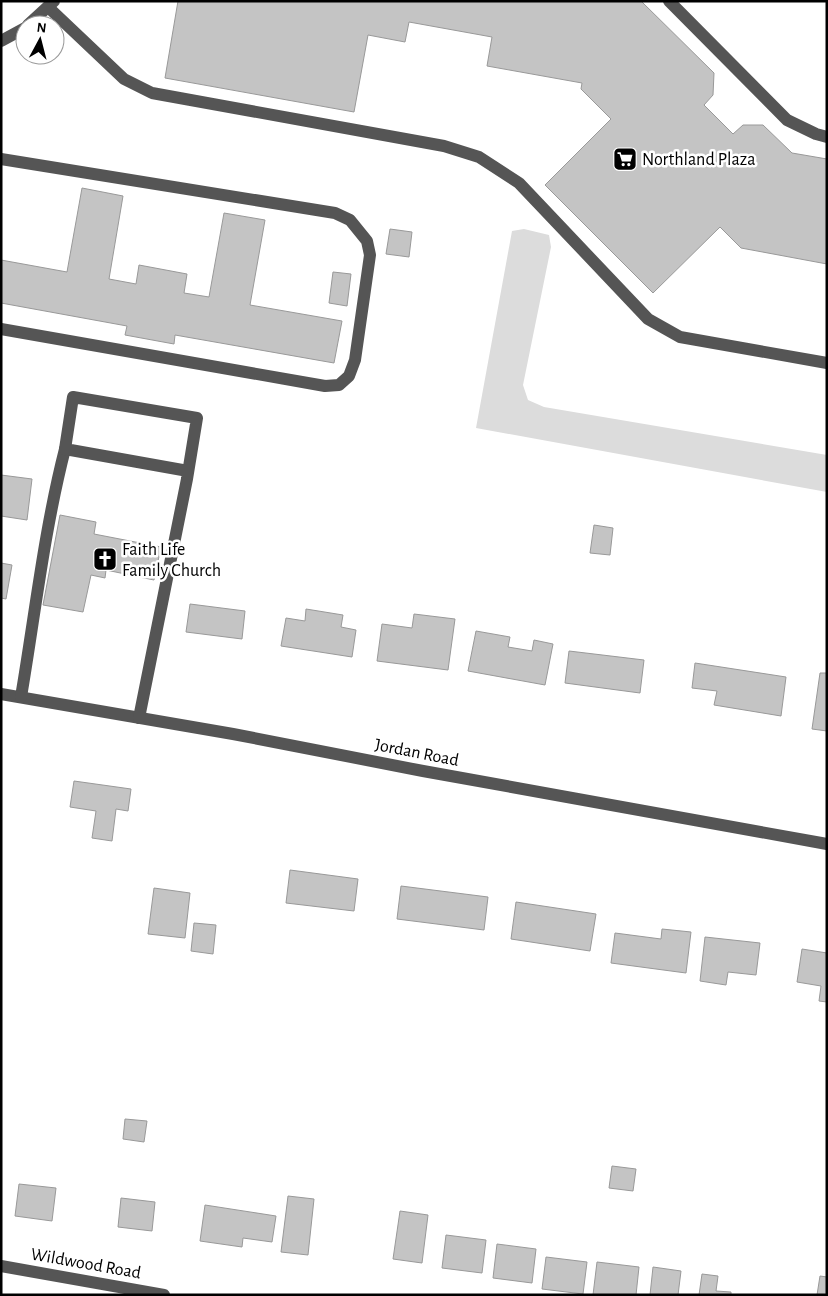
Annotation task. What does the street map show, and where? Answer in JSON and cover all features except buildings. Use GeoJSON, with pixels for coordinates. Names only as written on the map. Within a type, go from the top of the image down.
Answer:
{"type":"FeatureCollection","features":[{"type":"Feature","properties":{"kind":"street"},"geometry":{"type":"LineString","coordinates":[[669,1],[787,120],[816,134],[827,137]]}},
{"type":"Feature","properties":{"kind":"street"},"geometry":{"type":"LineString","coordinates":[[39,15],[51,4],[124,78],[152,93],[444,146],[479,157],[519,183],[648,319],[680,338],[827,363]]}},
{"type":"Feature","properties":{"kind":"street"},"geometry":{"type":"LineString","coordinates":[[1,41],[15,33]]}},
{"type":"Feature","properties":{"kind":"street"},"geometry":{"type":"LineString","coordinates":[[1,159],[335,213],[350,220],[367,241],[370,255],[354,360],[349,376],[339,385],[325,386],[1,329]]}},
{"type":"Feature","properties":{"kind":"street"},"geometry":{"type":"LineString","coordinates":[[20,698],[47,534],[65,449],[73,397],[197,418],[188,475],[138,718]]}},
{"type":"Feature","properties":{"kind":"street"},"geometry":{"type":"LineString","coordinates":[[65,449],[188,475]]}},
{"type":"Feature","properties":{"kind":"street","name":"Jordan Road"},"geometry":{"type":"LineString","coordinates":[[1,694],[233,734],[423,771],[827,844]]}},
{"type":"Feature","properties":{"kind":"street","name":"Wildwood Road"},"geometry":{"type":"LineString","coordinates":[[2,1270],[164,1295]]}},
{"type":"Feature","properties":{"kind":"shaded area"},"geometry":{"type":"Polygon","coordinates":[[[524,229],[549,235],[551,247],[523,385],[528,400],[544,407],[827,455],[827,492],[476,428],[512,231],[524,229]]]}},
{"type":"Feature","properties":{"kind":"place","name":"Northland Plaza"},"geometry":{"type":"Point","coordinates":[625,159]}},
{"type":"Feature","properties":{"kind":"place","name":"Faith Life Family Church"},"geometry":{"type":"Point","coordinates":[105,559]}}]}
